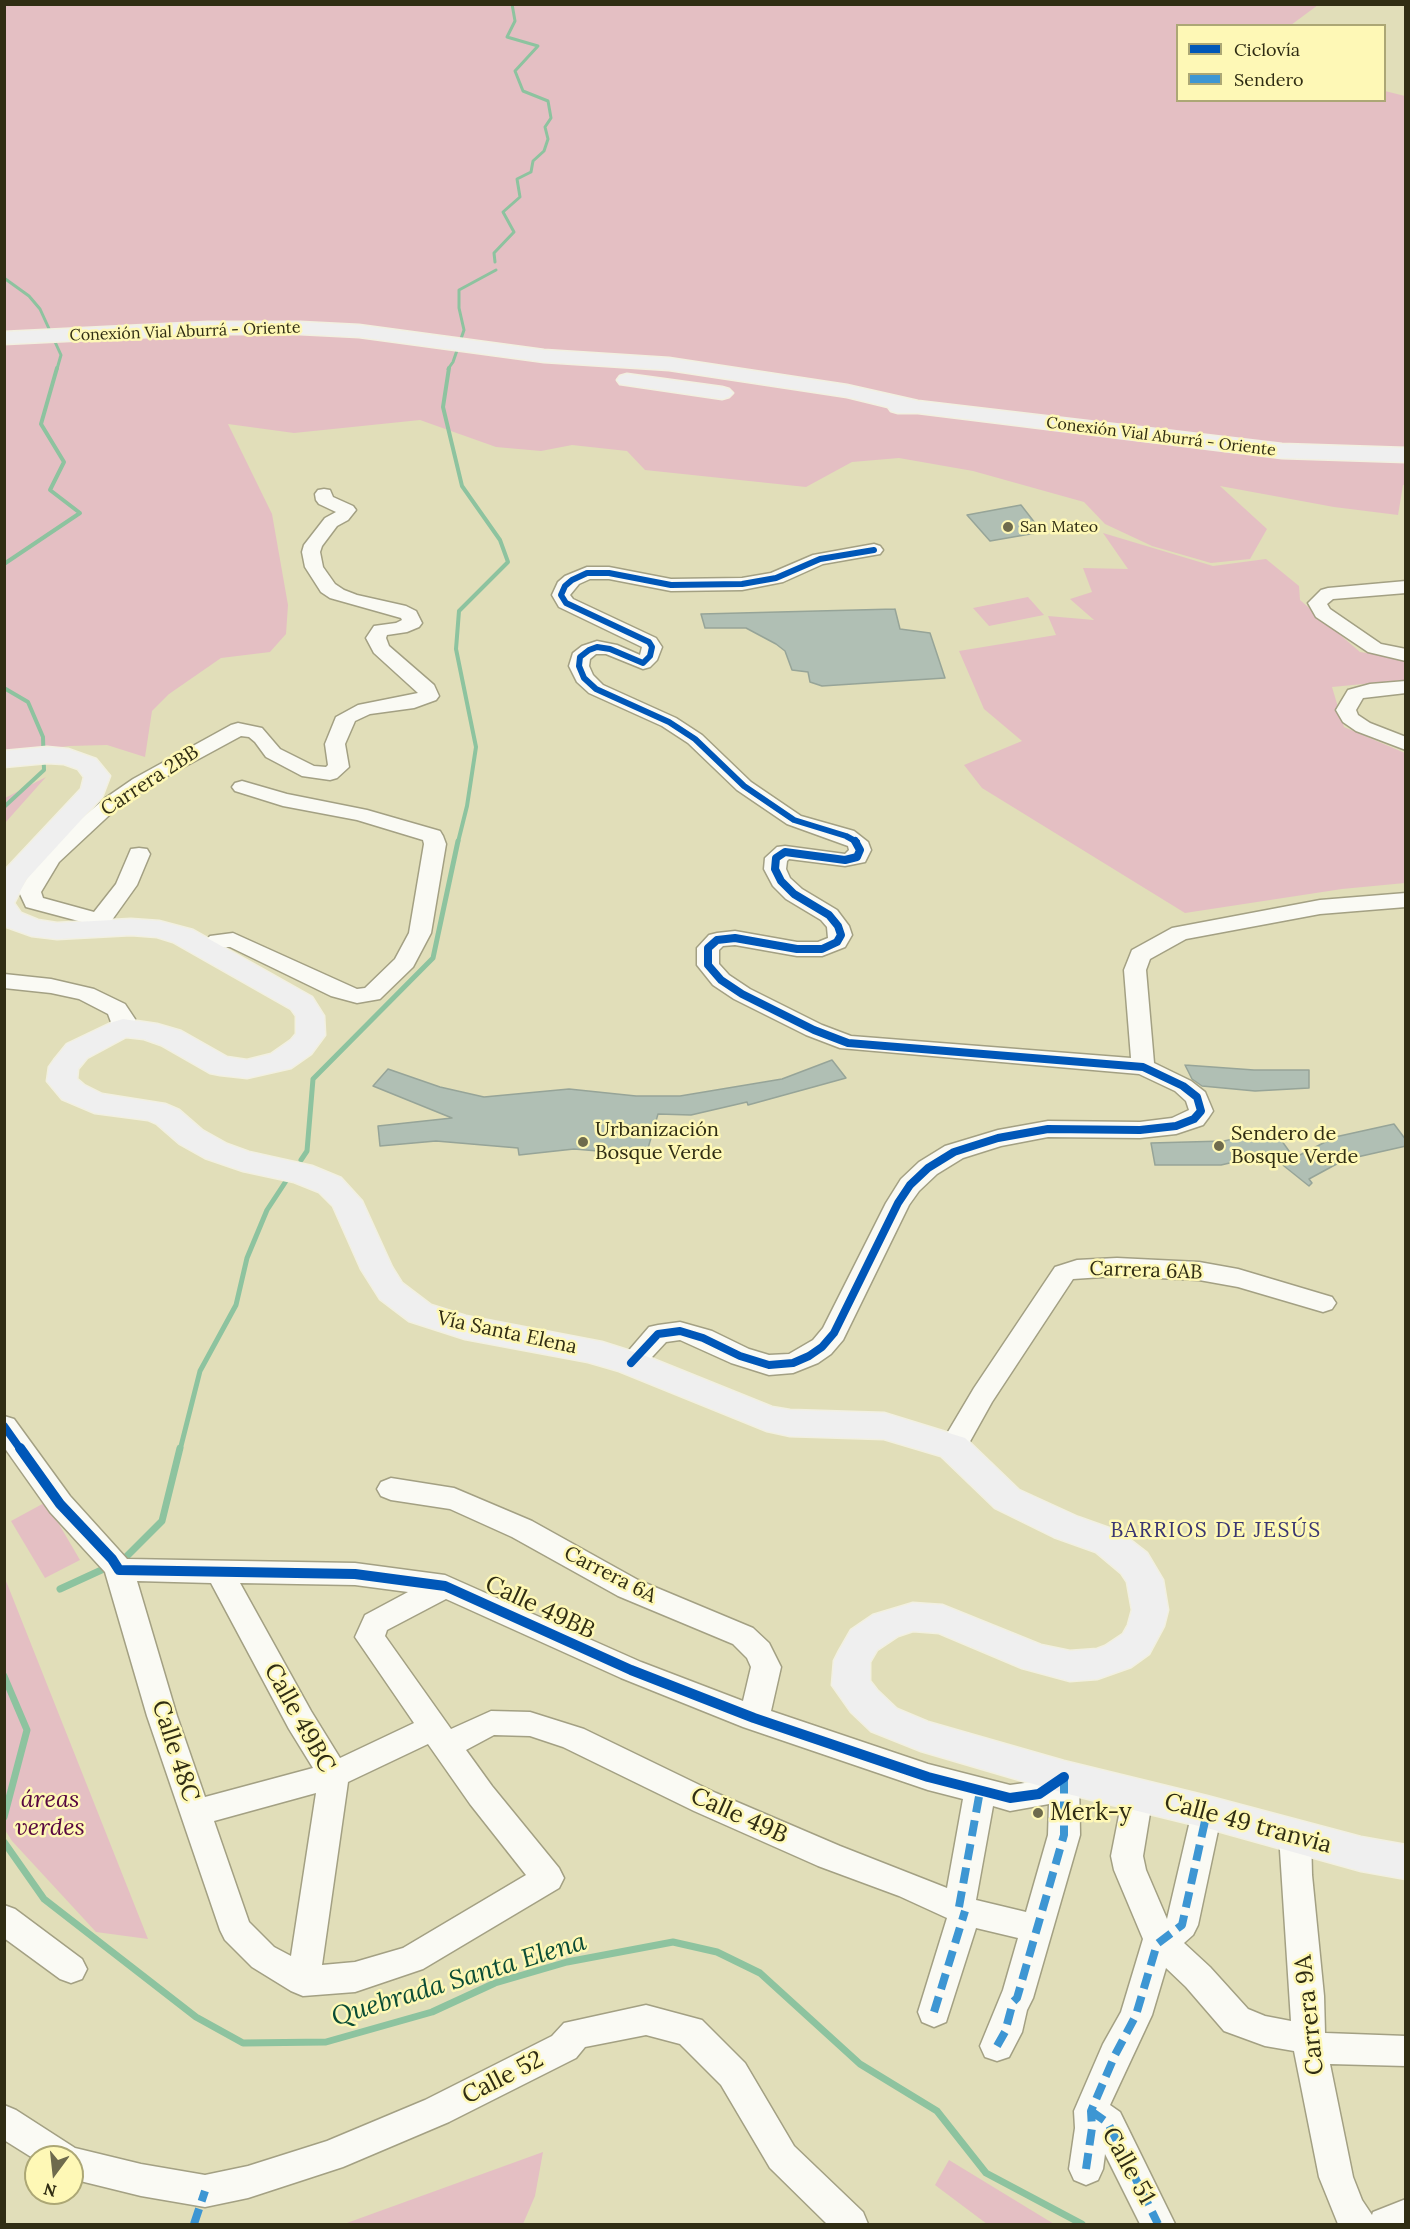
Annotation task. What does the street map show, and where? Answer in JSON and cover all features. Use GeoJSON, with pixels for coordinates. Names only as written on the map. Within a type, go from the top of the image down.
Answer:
{"type":"FeatureCollection","features":[{"type":"Feature","properties":{"kind":"main road","name":"Conexión Vial Aburrá - Oriente"},"geometry":{"type":"LineString","coordinates":[[10,338],[208,328],[300,328],[359,331],[852,399],[1214,444],[1340,454],[1406,455]]}},
{"type":"Feature","properties":{"kind":"main road","name":"Conexión Vial Aburrá - Oriente"},"geometry":{"type":"LineString","coordinates":[[538,356],[582,370],[609,366]]}},
{"type":"Feature","properties":{"kind":"main road"},"geometry":{"type":"LineString","coordinates":[[4,759],[40,755],[68,757],[87,764],[97,776],[93,791],[52,833],[8,885]]}},
{"type":"Feature","properties":{"kind":"main road"},"geometry":{"type":"LineString","coordinates":[[4,908],[11,919],[32,928],[57,931],[97,924],[159,929],[183,936],[302,1003],[310,1016],[310,1035],[301,1047],[281,1061],[247,1069],[220,1066],[171,1038],[123,1028]]}},
{"type":"Feature","properties":{"kind":"main road","name":"Vía Santa Elena"},"geometry":{"type":"LineString","coordinates":[[123,1028],[77,1051],[64,1067],[62,1081],[73,1092],[95,1103],[154,1111],[168,1117],[191,1137],[216,1151],[243,1161],[302,1173],[330,1185],[346,1201],[377,1269],[391,1291],[420,1313],[465,1328],[573,1345],[631,1363],[767,1419],[790,1423],[884,1426],[953,1447],[1007,1499],[1066,1527],[1108,1542],[1134,1563],[1145,1580],[1150,1610],[1146,1626],[1136,1644],[1118,1657],[1097,1664],[1070,1666],[1035,1658],[942,1619],[913,1617],[886,1625],[864,1640],[852,1661],[851,1684],[864,1701],[884,1720]]}},
{"type":"Feature","properties":{"kind":"main road","name":"Calle 49 tranvia"},"geometry":{"type":"LineString","coordinates":[[884,1720],[921,1735],[1065,1777],[1207,1812],[1361,1854],[1406,1862]]}},
{"type":"Feature","properties":{"kind":"street","name":"Carrera 2BB"},"geometry":{"type":"LineString","coordinates":[[97,924],[34,902],[30,892],[51,858],[111,803],[140,783],[238,729],[247,729],[262,738],[273,753],[309,772],[330,774],[339,767],[335,744],[343,721],[348,717],[365,710],[421,700],[430,694],[381,649],[376,638],[381,630],[400,628],[412,623],[410,615],[337,594],[328,588],[314,567],[311,552],[313,545],[331,522],[342,516],[346,510],[325,501],[324,494]]}},
{"type":"Feature","properties":{"kind":"street"},"geometry":{"type":"LineString","coordinates":[[631,1363],[658,1334],[680,1331],[703,1338],[740,1356],[769,1365],[793,1363],[809,1356],[822,1347],[834,1333],[854,1288],[904,1194],[928,1168],[954,1152],[998,1138],[1048,1129],[1140,1130],[1176,1126],[1194,1119],[1201,1111],[1197,1097],[1183,1086],[1143,1067],[848,1042],[814,1030],[742,994],[721,980],[708,965],[708,948],[717,940],[735,938],[797,949],[822,949],[837,942],[841,935],[838,926],[829,915],[794,894],[780,881],[775,869],[776,858],[785,852],[844,860],[857,857],[860,850],[857,842],[846,836],[794,820],[744,786],[695,739],[669,722],[596,689],[585,678],[579,666],[580,657],[597,647],[610,649],[643,663],[650,656],[652,647],[649,642],[567,603],[561,594],[572,580],[587,573],[609,573],[671,585],[748,583],[776,578],[820,559],[874,550]]}},
{"type":"Feature","properties":{"kind":"street"},"geometry":{"type":"LineString","coordinates":[[1406,587],[1328,594],[1317,603],[1323,613],[1376,648],[1406,655]]}},
{"type":"Feature","properties":{"kind":"street"},"geometry":{"type":"LineString","coordinates":[[1406,687],[1370,690],[1355,694],[1346,710],[1350,718],[1363,727],[1406,744]]}},
{"type":"Feature","properties":{"kind":"street"},"geometry":{"type":"LineString","coordinates":[[207,950],[218,942],[233,940],[339,991],[357,996],[372,994],[383,985],[405,962],[420,933],[435,844],[432,836],[360,814],[283,800],[242,788]]}},
{"type":"Feature","properties":{"kind":"street"},"geometry":{"type":"LineString","coordinates":[[97,924],[126,885],[139,854]]}},
{"type":"Feature","properties":{"kind":"street"},"geometry":{"type":"LineString","coordinates":[[1143,1067],[1135,970],[1140,955],[1180,933],[1320,907],[1406,900]]}},
{"type":"Feature","properties":{"kind":"street"},"geometry":{"type":"LineString","coordinates":[[4,981],[51,986],[86,993],[117,1009],[123,1019],[123,1028]]}},
{"type":"Feature","properties":{"kind":"street","name":"Carrera 6AB"},"geometry":{"type":"LineString","coordinates":[[953,1447],[982,1395],[1064,1273],[1077,1269],[1117,1267],[1199,1271],[1238,1278],[1323,1303]]}},
{"type":"Feature","properties":{"kind":"street"},"geometry":{"type":"LineString","coordinates":[[4,1426],[16,1451],[60,1504],[115,1564]]}},
{"type":"Feature","properties":{"kind":"street","name":"Carrera 6A"},"geometry":{"type":"LineString","coordinates":[[391,1488],[454,1499],[522,1529],[628,1588],[743,1636],[759,1652],[766,1667],[754,1718]]}},
{"type":"Feature","properties":{"kind":"street","name":"Calle 49BB"},"geometry":{"type":"LineString","coordinates":[[115,1564],[220,1573],[355,1574],[445,1586],[631,1670],[754,1718],[871,1759],[1010,1798],[1039,1794],[1065,1777]]}},
{"type":"Feature","properties":{"kind":"street","name":"Calle 48C"},"geometry":{"type":"LineString","coordinates":[[115,1564],[162,1716],[236,1930],[263,1957],[303,1981]]}},
{"type":"Feature","properties":{"kind":"street","name":"Calle 49BC"},"geometry":{"type":"LineString","coordinates":[[220,1573],[300,1720],[334,1775],[303,1981]]}},
{"type":"Feature","properties":{"kind":"street"},"geometry":{"type":"LineString","coordinates":[[303,1981],[355,1977],[412,1959],[548,1878],[481,1795],[370,1637],[375,1623],[445,1586]]}},
{"type":"Feature","properties":{"kind":"street","name":"Calle 49B"},"geometry":{"type":"LineString","coordinates":[[195,1813],[334,1775],[439,1737],[491,1723],[530,1724],[573,1738],[705,1802],[829,1856],[910,1886],[962,1909],[1036,1928]]}},
{"type":"Feature","properties":{"kind":"street"},"geometry":{"type":"LineString","coordinates":[[997,2046],[1005,2032],[1013,2002],[1017,1998],[1064,1835],[1065,1777]]}},
{"type":"Feature","properties":{"kind":"street"},"geometry":{"type":"LineString","coordinates":[[934,2012],[962,1909],[980,1791]]}},
{"type":"Feature","properties":{"kind":"street"},"geometry":{"type":"LineString","coordinates":[[1138,1795],[1127,1856],[1130,1870],[1161,1943],[1198,1977],[1236,2020],[1308,2044],[1406,2051]]}},
{"type":"Feature","properties":{"kind":"street"},"geometry":{"type":"LineString","coordinates":[[1086,2169],[1092,2128],[1091,2111],[1115,2055],[1136,2015],[1157,1944],[1182,1925],[1191,1885],[1191,1872],[1207,1812]]}},
{"type":"Feature","properties":{"kind":"street","name":"Carrera 9A"},"geometry":{"type":"LineString","coordinates":[[1295,1835],[1296,1875],[1308,1996],[1308,2044],[1336,2177],[1348,2210],[1358,2224]]}},
{"type":"Feature","properties":{"kind":"street"},"geometry":{"type":"LineString","coordinates":[[4,1919],[71,1969]]}},
{"type":"Feature","properties":{"kind":"street","name":"Calle 52"},"geometry":{"type":"LineString","coordinates":[[84,2166],[141,2180],[206,2191],[248,2182],[331,2156],[437,2111],[564,2047],[576,2034],[646,2020],[690,2031],[733,2074],[782,2157],[850,2224]]}},
{"type":"Feature","properties":{"kind":"street","name":"Calle 51"},"geometry":{"type":"LineString","coordinates":[[1091,2111],[1108,2123],[1158,2224]]}},
{"type":"Feature","properties":{"kind":"street"},"geometry":{"type":"LineString","coordinates":[[4,2121],[43,2145]]}},
{"type":"Feature","properties":{"kind":"street"},"geometry":{"type":"LineString","coordinates":[[1385,2224],[1406,2215]]}},
{"type":"Feature","properties":{"kind":"green space"},"geometry":{"type":"Polygon","coordinates":[[[4,5],[1318,5],[1292,24],[1176,24],[1176,102],[1386,102],[1386,91],[1405,96],[1406,485],[1403,485],[1398,515],[1334,507],[1220,486],[1267,529],[1250,559],[1211,563],[1152,546],[1105,524],[1084,502],[973,471],[899,458],[852,462],[806,487],[645,470],[627,451],[572,445],[541,451],[496,447],[420,420],[294,433],[228,424],[272,514],[288,605],[286,634],[270,652],[221,658],[169,694],[152,711],[145,757],[107,745],[69,746],[5,754],[4,5]]]}},
{"type":"Feature","properties":{"kind":"green space"},"geometry":{"type":"Polygon","coordinates":[[[1103,533],[1213,566],[1266,559],[1299,586],[1300,600],[1360,652],[1405,659],[1405,680],[1332,687],[1344,727],[1405,753],[1405,883],[1342,889],[1185,913],[982,788],[964,765],[1022,741],[984,709],[959,651],[1056,635],[1048,616],[1094,620],[1070,599],[1092,592],[1083,568],[1128,569],[1103,533]]]}},
{"type":"Feature","properties":{"kind":"green space"},"geometry":{"type":"Polygon","coordinates":[[[1028,597],[1044,615],[989,626],[973,608],[1028,597]]]}},
{"type":"Feature","properties":{"kind":"green space"},"geometry":{"type":"Polygon","coordinates":[[[46,777],[5,823],[5,798],[46,777]]]}},
{"type":"Feature","properties":{"kind":"green space"},"geometry":{"type":"Polygon","coordinates":[[[46,1502],[80,1560],[45,1578],[11,1521],[46,1502]]]}},
{"type":"Feature","properties":{"kind":"green space","name":"áreas verdes"},"geometry":{"type":"Polygon","coordinates":[[[5,1579],[148,1939],[96,1932],[12,1841],[5,1830],[5,1579]]]}},
{"type":"Feature","properties":{"kind":"green space"},"geometry":{"type":"Polygon","coordinates":[[[543,2152],[535,2196],[523,2224],[344,2224],[543,2152]]]}},
{"type":"Feature","properties":{"kind":"green space"},"geometry":{"type":"Polygon","coordinates":[[[949,2160],[1054,2224],[987,2224],[935,2185],[949,2160]]]}},
{"type":"Feature","properties":{"kind":"building","name":"San Mateo"},"geometry":{"type":"Polygon","coordinates":[[[1021,505],[1042,532],[990,541],[967,515],[1021,505]]]}},
{"type":"Feature","properties":{"kind":"building"},"geometry":{"type":"Polygon","coordinates":[[[895,609],[900,629],[930,633],[945,678],[822,686],[810,682],[808,672],[792,670],[785,651],[776,644],[746,628],[705,628],[701,614],[895,609]]]}},
{"type":"Feature","properties":{"kind":"building"},"geometry":{"type":"Polygon","coordinates":[[[832,1060],[846,1078],[748,1105],[747,1102],[691,1115],[658,1114],[646,1155],[574,1149],[519,1155],[518,1148],[436,1141],[380,1146],[378,1126],[452,1118],[373,1086],[388,1069],[440,1087],[484,1097],[569,1089],[636,1096],[680,1096],[782,1079],[832,1060]]]}},
{"type":"Feature","properties":{"kind":"building","name":"Sendero de Bosque Verde"},"geometry":{"type":"Polygon","coordinates":[[[1185,1065],[1254,1070],[1309,1070],[1309,1088],[1255,1091],[1202,1086],[1192,1079],[1185,1065]]]}},
{"type":"Feature","properties":{"kind":"building"},"geometry":{"type":"Polygon","coordinates":[[[1394,1124],[1406,1140],[1406,1146],[1344,1160],[1309,1179],[1312,1183],[1309,1186],[1269,1154],[1221,1165],[1155,1165],[1151,1143],[1224,1141],[1274,1130],[1294,1158],[1335,1137],[1394,1124]]]}},
{"type":"Feature","properties":{"kind":"waterway"},"geometry":{"type":"LineString","coordinates":[[495,262],[494,253],[514,232],[503,212],[520,197],[517,179],[531,172],[533,161],[544,151],[548,139],[545,127],[551,118],[548,101],[523,91],[515,71],[538,46],[507,37],[515,21],[512,4]]}},
{"type":"Feature","properties":{"kind":"waterway"},"geometry":{"type":"LineString","coordinates":[[448,369],[453,362],[464,330],[459,308],[459,290],[496,270]]}},
{"type":"Feature","properties":{"kind":"waterway"},"geometry":{"type":"LineString","coordinates":[[4,278],[29,296],[40,309],[61,355],[57,369]]}},
{"type":"Feature","properties":{"kind":"waterway"},"geometry":{"type":"LineString","coordinates":[[4,564],[80,513],[50,490],[64,462],[41,424],[57,368]]}},
{"type":"Feature","properties":{"kind":"waterway"},"geometry":{"type":"LineString","coordinates":[[449,368],[443,407],[462,486],[500,540],[508,562],[459,611],[456,649],[476,747],[467,806],[458,842]]}},
{"type":"Feature","properties":{"kind":"waterway"},"geometry":{"type":"LineString","coordinates":[[4,688],[28,702],[43,737],[44,770],[4,807]]}},
{"type":"Feature","properties":{"kind":"waterway"},"geometry":{"type":"LineString","coordinates":[[301,1160],[307,1151],[313,1079],[433,958],[458,841]]}},
{"type":"Feature","properties":{"kind":"waterway"},"geometry":{"type":"LineString","coordinates":[[180,1450],[200,1371],[236,1305],[247,1258],[267,1210],[290,1175]]}},
{"type":"Feature","properties":{"kind":"waterway"},"geometry":{"type":"LineString","coordinates":[[122,1561],[162,1521],[180,1448]]}},
{"type":"Feature","properties":{"kind":"waterway"},"geometry":{"type":"LineString","coordinates":[[60,1589],[108,1567]]}},
{"type":"Feature","properties":{"kind":"waterway","name":"Quebrada Santa Elena"},"geometry":{"type":"LineString","coordinates":[[4,1676],[27,1730],[4,1817]]}},
{"type":"Feature","properties":{"kind":"waterway","name":"Quebrada Santa Elena"},"geometry":{"type":"LineString","coordinates":[[4,1842],[44,1899],[196,2017],[243,2043],[326,2042],[432,2012],[495,1983],[567,1962],[673,1942],[717,1952],[760,1973],[860,2064],[937,2111],[986,2173],[1082,2224]]}},
{"type":"Feature","properties":{"kind":"marked path"},"geometry":{"type":"LineString","coordinates":[[997,2046],[1005,2032],[1013,2002],[1017,1998],[1064,1835],[1064,1777]]}},
{"type":"Feature","properties":{"kind":"marked path"},"geometry":{"type":"LineString","coordinates":[[959,1907],[980,1791]]}},
{"type":"Feature","properties":{"kind":"marked path"},"geometry":{"type":"LineString","coordinates":[[1086,2169],[1092,2128],[1091,2111],[1115,2055],[1136,2015],[1157,1944],[1182,1925],[1207,1812]]}},
{"type":"Feature","properties":{"kind":"marked path"},"geometry":{"type":"LineString","coordinates":[[934,2012],[965,1911]]}},
{"type":"Feature","properties":{"kind":"marked path"},"geometry":{"type":"LineString","coordinates":[[1091,2111],[1108,2123],[1158,2224]]}},
{"type":"Feature","properties":{"kind":"marked path"},"geometry":{"type":"LineString","coordinates":[[194,2224],[205,2191]]}},
{"type":"Feature","properties":{"kind":"cycle path"},"geometry":{"type":"LineString","coordinates":[[631,1363],[658,1334],[680,1331],[703,1338],[740,1356],[769,1365],[793,1363],[809,1356],[822,1347],[834,1333],[898,1203],[910,1185],[928,1168],[954,1152],[998,1138],[1048,1129],[1140,1130],[1176,1126],[1194,1119],[1201,1111],[1197,1097],[1183,1086],[1143,1067],[848,1043],[814,1030],[742,994],[721,980],[708,965],[708,948],[717,940],[735,938],[797,949],[822,949],[837,942],[841,935],[838,926],[829,915],[794,894],[781,881],[775,869],[776,858],[785,852],[845,860],[857,857],[860,850],[857,842],[846,836],[794,820],[744,786],[695,739],[669,722],[596,689],[584,678],[579,666],[580,657],[589,650],[597,647],[610,649],[643,663],[650,656],[652,647],[649,642],[566,603],[561,595],[565,586],[572,580],[587,573],[609,573],[671,585],[742,584],[776,578],[820,559],[874,550]]}},
{"type":"Feature","properties":{"kind":"cycle path"},"geometry":{"type":"LineString","coordinates":[[4,1426],[60,1504],[112,1559],[119,1570],[355,1574],[445,1586],[631,1670],[754,1718],[928,1777],[1010,1798],[1039,1794],[1064,1777]]}},
{"type":"Feature","properties":{"kind":"place","name":"San Mateo"},"geometry":{"type":"Point","coordinates":[1008,527]}},
{"type":"Feature","properties":{"kind":"place","name":"Urbanización Bosque Verde"},"geometry":{"type":"Point","coordinates":[583,1142]}},
{"type":"Feature","properties":{"kind":"place","name":"Sendero de Bosque Verde"},"geometry":{"type":"Point","coordinates":[1219,1146]}},
{"type":"Feature","properties":{"kind":"place","name":"Merk-y"},"geometry":{"type":"Point","coordinates":[1038,1813]}},
{"type":"Feature","properties":{"kind":"district","name":"BARRIOS DE JESÚS"},"geometry":{"type":"Point","coordinates":[1216,1531]}}]}
